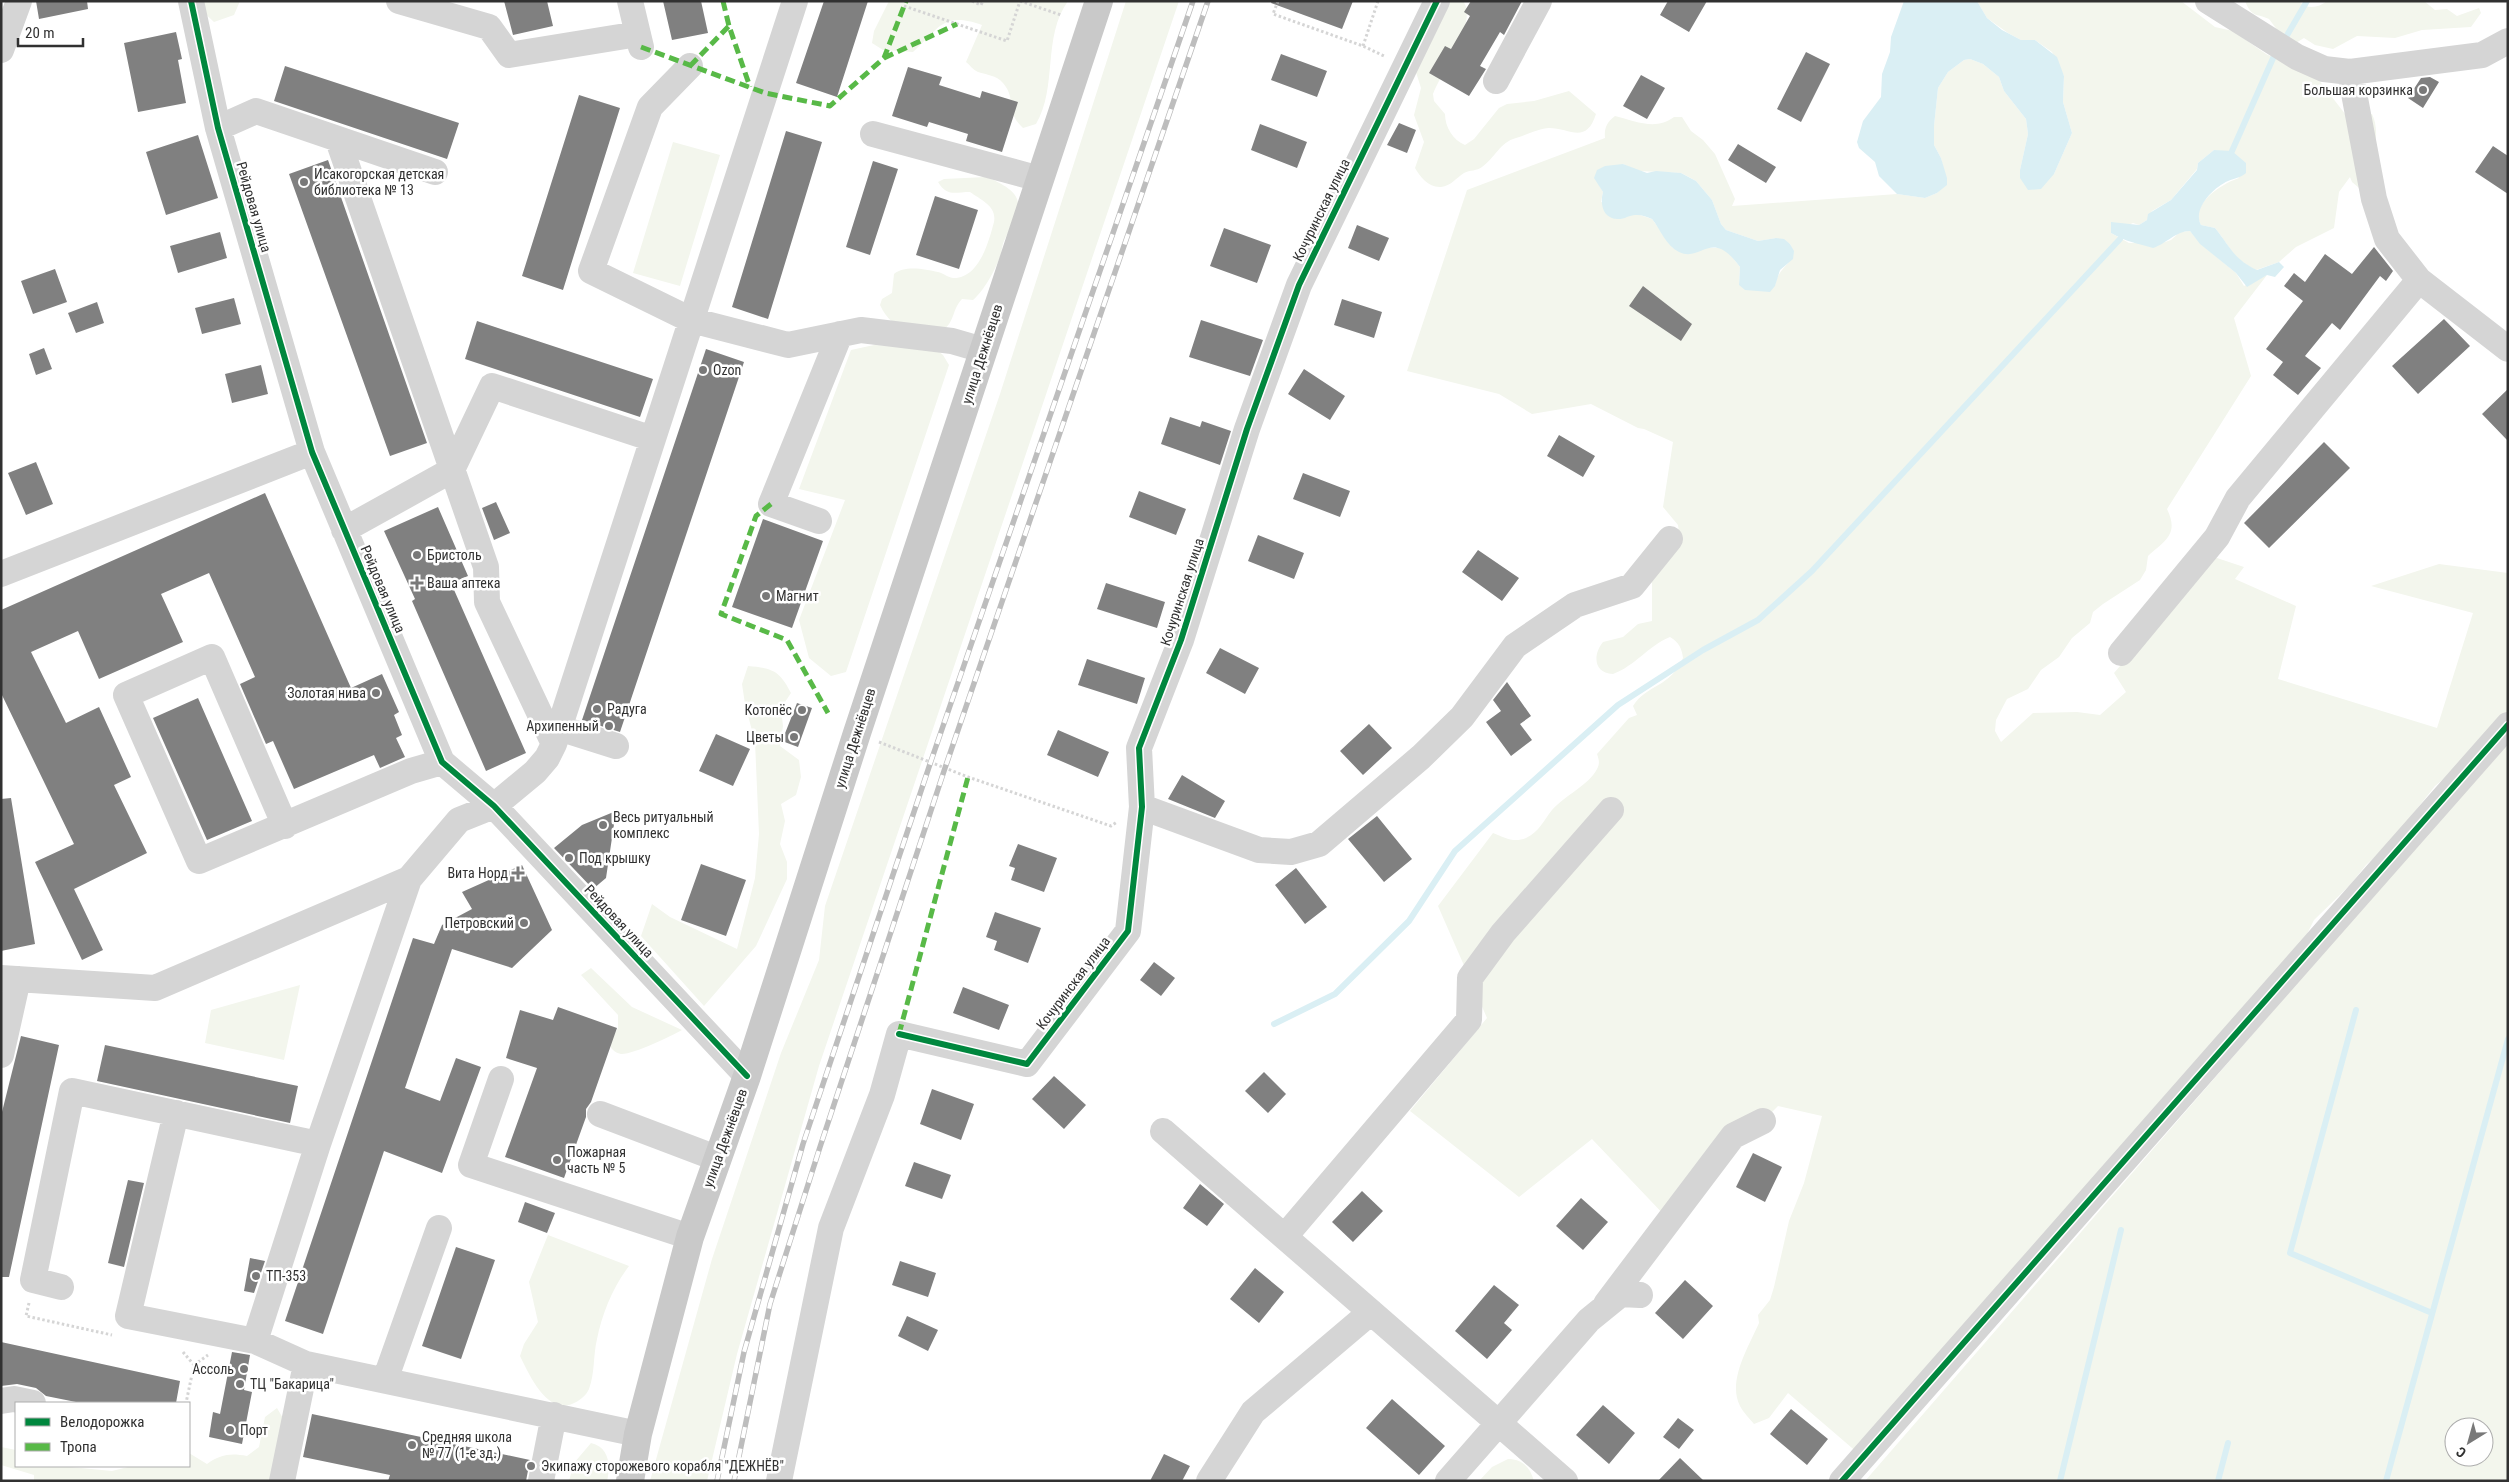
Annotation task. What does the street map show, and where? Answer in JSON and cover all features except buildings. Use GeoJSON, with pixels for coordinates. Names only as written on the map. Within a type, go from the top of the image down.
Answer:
{"type":"FeatureCollection","features":[{"type":"Feature","properties":{"kind":"main road","name":"улица Дежнёвцев"},"geometry":{"type":"LineString","coordinates":[[630,1481],[638,1434],[690,1237],[716,1158],[747,1076],[857,733],[1099,1]]}},
{"type":"Feature","properties":{"kind":"street"},"geometry":{"type":"LineString","coordinates":[[1,50],[19,1]]}},
{"type":"Feature","properties":{"kind":"street","name":"Рейдовая улица"},"geometry":{"type":"LineString","coordinates":[[191,1],[218,128],[312,452],[442,762],[494,806],[747,1076]]}},
{"type":"Feature","properties":{"kind":"street"},"geometry":{"type":"LineString","coordinates":[[399,1],[489,27],[509,55],[639,40],[630,1]]}},
{"type":"Feature","properties":{"kind":"street"},"geometry":{"type":"LineString","coordinates":[[254,1341],[318,1144],[409,879],[459,820],[494,806],[535,772],[547,758],[556,736],[795,1]]}},
{"type":"Feature","properties":{"kind":"street","name":"Кочуринская улица"},"geometry":{"type":"LineString","coordinates":[[779,1481],[831,1228],[882,1095],[900,1034],[1027,1064],[1128,931],[1142,807],[1139,748],[1181,640],[1263,384],[1299,285],[1404,65],[1437,1]]}},
{"type":"Feature","properties":{"kind":"street"},"geometry":{"type":"LineString","coordinates":[[1496,82],[1539,1]]}},
{"type":"Feature","properties":{"kind":"street"},"geometry":{"type":"LineString","coordinates":[[2208,1],[2297,57],[2324,69],[2350,72],[2482,56],[2508,41]]}},
{"type":"Feature","properties":{"kind":"street"},"geometry":{"type":"LineString","coordinates":[[690,66],[650,106],[591,271],[692,320],[788,345],[862,330],[952,341],[983,350]]}},
{"type":"Feature","properties":{"kind":"street"},"geometry":{"type":"LineString","coordinates":[[2350,72],[2374,199],[2388,239],[2419,280],[2508,349]]}},
{"type":"Feature","properties":{"kind":"street"},"geometry":{"type":"LineString","coordinates":[[218,128],[256,111],[435,172]]}},
{"type":"Feature","properties":{"kind":"street"},"geometry":{"type":"LineString","coordinates":[[873,134],[1040,179]]}},
{"type":"Feature","properties":{"kind":"street"},"geometry":{"type":"LineString","coordinates":[[338,140],[486,567],[487,602],[556,736]]}},
{"type":"Feature","properties":{"kind":"street"},"geometry":{"type":"LineString","coordinates":[[2121,653],[2217,537],[2238,498],[2419,280]]}},
{"type":"Feature","properties":{"kind":"street"},"geometry":{"type":"LineString","coordinates":[[819,520],[771,504],[840,334]]}},
{"type":"Feature","properties":{"kind":"street"},"geometry":{"type":"LineString","coordinates":[[344,530],[452,470],[492,386],[653,439]]}},
{"type":"Feature","properties":{"kind":"street"},"geometry":{"type":"LineString","coordinates":[[1,574],[312,452]]}},
{"type":"Feature","properties":{"kind":"street"},"geometry":{"type":"LineString","coordinates":[[1142,807],[1259,850],[1292,852],[1319,844],[1421,757],[1462,717],[1515,646],[1576,605],[1632,586],[1670,539]]}},
{"type":"Feature","properties":{"kind":"street"},"geometry":{"type":"LineString","coordinates":[[285,826],[212,657],[126,695],[199,861],[285,826],[411,771],[442,762]]}},
{"type":"Feature","properties":{"kind":"street"},"geometry":{"type":"LineString","coordinates":[[1842,1481],[2508,725]]}},
{"type":"Feature","properties":{"kind":"street"},"geometry":{"type":"LineString","coordinates":[[556,736],[616,746]]}},
{"type":"Feature","properties":{"kind":"street"},"geometry":{"type":"LineString","coordinates":[[1286,1236],[1469,1020],[1470,978],[1503,933],[1611,810]]}},
{"type":"Feature","properties":{"kind":"street"},"geometry":{"type":"LineString","coordinates":[[1,1055],[10,978],[156,988],[409,879]]}},
{"type":"Feature","properties":{"kind":"street"},"geometry":{"type":"LineString","coordinates":[[502,1079],[471,1165],[690,1237]]}},
{"type":"Feature","properties":{"kind":"street"},"geometry":{"type":"LineString","coordinates":[[61,1287],[33,1280],[72,1091],[318,1144]]}},
{"type":"Feature","properties":{"kind":"street"},"geometry":{"type":"LineString","coordinates":[[176,1113],[128,1316],[254,1341],[306,1364],[638,1434]]}},
{"type":"Feature","properties":{"kind":"street"},"geometry":{"type":"LineString","coordinates":[[600,1114],[716,1158]]}},
{"type":"Feature","properties":{"kind":"street"},"geometry":{"type":"LineString","coordinates":[[1604,1306],[1734,1136],[1763,1121]]}},
{"type":"Feature","properties":{"kind":"street"},"geometry":{"type":"LineString","coordinates":[[1163,1130],[1565,1481]]}},
{"type":"Feature","properties":{"kind":"street"},"geometry":{"type":"LineString","coordinates":[[385,1380],[439,1228]]}},
{"type":"Feature","properties":{"kind":"street"},"geometry":{"type":"LineString","coordinates":[[1448,1481],[1589,1320],[1621,1294],[1640,1295]]}},
{"type":"Feature","properties":{"kind":"street"},"geometry":{"type":"LineString","coordinates":[[1209,1481],[1253,1412],[1371,1312]]}},
{"type":"Feature","properties":{"kind":"street"},"geometry":{"type":"LineString","coordinates":[[282,1481],[306,1364]]}},
{"type":"Feature","properties":{"kind":"street"},"geometry":{"type":"LineString","coordinates":[[1,1401],[14,1399],[28,1402]]}},
{"type":"Feature","properties":{"kind":"street"},"geometry":{"type":"LineString","coordinates":[[541,1481],[554,1415]]}},
{"type":"Feature","properties":{"kind":"path"},"geometry":{"type":"LineString","coordinates":[[972,1],[981,5],[982,1]]}},
{"type":"Feature","properties":{"kind":"path"},"geometry":{"type":"LineString","coordinates":[[904,6],[1007,41],[1020,1],[1061,15]]}},
{"type":"Feature","properties":{"kind":"path"},"geometry":{"type":"LineString","coordinates":[[1278,1],[1273,14],[1363,46],[1404,65]]}},
{"type":"Feature","properties":{"kind":"path"},"geometry":{"type":"LineString","coordinates":[[1363,46],[1378,1]]}},
{"type":"Feature","properties":{"kind":"path"},"geometry":{"type":"LineString","coordinates":[[896,748],[968,777],[1111,826],[1142,807]]}},
{"type":"Feature","properties":{"kind":"path"},"geometry":{"type":"LineString","coordinates":[[33,1280],[26,1316],[122,1337]]}},
{"type":"Feature","properties":{"kind":"path"},"geometry":{"type":"LineString","coordinates":[[180,1349],[194,1365],[186,1402]]}},
{"type":"Feature","properties":{"kind":"shaded area"},"geometry":{"type":"Polygon","coordinates":[[[199,1],[240,1],[234,15],[214,22],[199,8],[199,1]]]}},
{"type":"Feature","properties":{"kind":"shaded area"},"geometry":{"type":"Polygon","coordinates":[[[889,1],[1068,1],[1060,15],[1055,30],[1047,94],[1043,110],[1036,124],[1023,128],[1014,116],[1007,89],[1003,83],[994,77],[976,71],[966,62],[982,25],[969,21],[949,21],[936,30],[913,52],[883,50],[872,43],[874,31],[889,1]]]}},
{"type":"Feature","properties":{"kind":"shaded area"},"geometry":{"type":"Polygon","coordinates":[[[1126,1],[1179,1],[819,1066],[737,1354],[707,1481],[650,1481],[712,1259],[781,1053],[819,960],[825,906],[1000,394],[1126,1]]]}},
{"type":"Feature","properties":{"kind":"shaded area"},"geometry":{"type":"Polygon","coordinates":[[[1448,1],[1463,1],[1467,10],[1466,21],[1457,47],[1433,94],[1434,101],[1445,114],[1448,128],[1457,140],[1465,145],[1474,139],[1499,108],[1507,104],[1534,101],[1569,91],[1596,114],[1592,124],[1582,132],[1577,133],[1549,128],[1537,130],[1510,140],[1482,167],[1464,173],[1448,185],[1437,187],[1425,181],[1415,168],[1424,142],[1414,115],[1421,88],[1415,69],[1448,1]]]}},
{"type":"Feature","properties":{"kind":"shaded area"},"geometry":{"type":"Polygon","coordinates":[[[1904,1],[1977,1],[1987,18],[2002,30],[2021,40],[2035,40],[2057,57],[2064,76],[2063,102],[2072,133],[2054,174],[2041,189],[2028,190],[2020,178],[2028,134],[2026,119],[2004,91],[1999,77],[1983,64],[1970,59],[1964,60],[1948,72],[1938,88],[1934,145],[1941,158],[1947,178],[1947,185],[1937,193],[1925,198],[1897,194],[1879,176],[1875,162],[1859,148],[1857,142],[1863,121],[1881,97],[1882,74],[1890,52],[1891,37],[1904,1]]]}},
{"type":"Feature","properties":{"kind":"shaded area"},"geometry":{"type":"Polygon","coordinates":[[[1977,1],[2181,1],[2215,27],[2233,31],[2266,54],[2318,79],[2349,119],[2372,114],[2376,132],[2376,143],[2365,193],[2352,182],[2350,177],[2339,192],[2334,228],[2296,247],[2279,262],[2256,270],[2241,261],[2232,252],[2215,228],[2201,225],[2199,217],[2204,202],[2217,190],[2239,178],[2214,150],[2198,163],[2197,169],[2171,200],[2152,211],[2147,220],[2139,225],[2133,223],[2111,233],[2129,243],[2142,243],[2150,247],[2171,240],[2180,232],[2190,231],[2201,244],[2236,273],[2244,286],[2267,275],[2234,318],[2251,376],[2167,509],[2172,525],[2171,531],[2165,541],[2148,556],[2146,570],[2140,580],[2093,612],[2090,623],[2072,638],[2059,657],[2041,670],[2028,689],[2007,699],[1996,720],[1995,731],[2001,742],[2033,713],[2077,712],[2100,715],[2126,692],[2114,673],[2214,557],[2244,567],[2235,579],[2296,606],[2278,679],[2437,728],[2473,613],[2371,586],[2439,564],[2508,573],[2508,712],[2457,768],[2435,786],[2389,844],[2366,865],[2350,885],[2314,920],[2303,942],[1866,1460],[1788,1393],[1769,1418],[1754,1424],[1741,1408],[1737,1396],[1736,1386],[1741,1364],[1759,1323],[1758,1315],[1770,1300],[1789,1221],[1804,1183],[1822,1116],[1778,1106],[1667,1218],[1592,1139],[1519,1197],[1410,1111],[1487,1018],[1438,906],[1493,833],[1513,840],[1526,838],[1538,829],[1557,805],[1593,775],[1598,767],[1597,754],[1629,718],[1637,715],[1633,706],[1645,693],[1672,675],[1683,658],[1680,646],[1670,637],[1613,674],[1606,673],[1598,667],[1596,657],[1603,642],[1623,637],[1638,624],[1652,621],[1652,576],[1680,540],[1678,525],[1663,507],[1673,442],[1638,428],[1591,404],[1532,414],[1499,394],[1407,371],[1467,190],[1605,138],[1607,125],[1615,116],[1645,124],[1660,123],[1674,117],[1682,117],[1691,131],[1703,140],[1715,154],[1735,199],[1732,206],[1897,194],[1925,198],[1937,193],[1947,184],[1941,158],[1934,145],[1938,88],[1948,72],[1964,60],[1970,59],[1983,64],[1999,77],[2004,91],[2026,119],[2028,134],[2020,170],[2054,174],[2072,133],[2063,102],[2064,76],[2052,52],[2035,40],[2021,40],[1987,18],[1977,1]],[[1623,164],[1599,185],[1603,192],[1601,202],[1652,219],[1673,248],[1697,252],[1704,248],[1721,248],[1729,253],[1740,267],[1739,285],[1775,286],[1780,273],[1792,255],[1790,244],[1776,238],[1758,241],[1726,230],[1721,224],[1712,200],[1696,181],[1681,173],[1638,171],[1623,164]]]}},
{"type":"Feature","properties":{"kind":"shaded area"},"geometry":{"type":"Polygon","coordinates":[[[2245,1],[2299,1],[2305,6],[2313,7],[2327,1],[2424,1],[2435,10],[2447,9],[2457,16],[2479,8],[2481,13],[2471,27],[2422,30],[2395,38],[2357,36],[2333,49],[2315,45],[2304,38],[2294,44],[2284,39],[2269,19],[2252,13],[2245,1]]]}},
{"type":"Feature","properties":{"kind":"shaded area"},"geometry":{"type":"Polygon","coordinates":[[[673,142],[720,155],[680,286],[633,273],[673,142]]]}},
{"type":"Feature","properties":{"kind":"shaded area"},"geometry":{"type":"Polygon","coordinates":[[[2214,150],[2232,151],[2246,163],[2246,173],[2222,184],[2211,193],[2199,212],[2201,225],[2215,228],[2237,257],[2249,266],[2257,270],[2279,262],[2284,267],[2275,277],[2267,275],[2247,287],[2236,273],[2200,244],[2190,231],[2180,233],[2153,248],[2111,233],[2111,222],[2139,225],[2147,220],[2148,214],[2171,200],[2197,170],[2198,163],[2214,150]]]}},
{"type":"Feature","properties":{"kind":"shaded area"},"geometry":{"type":"Polygon","coordinates":[[[1623,164],[1647,173],[1656,171],[1681,173],[1696,181],[1712,200],[1721,224],[1726,230],[1758,241],[1776,238],[1784,239],[1790,244],[1794,251],[1793,259],[1780,270],[1775,286],[1770,292],[1745,290],[1739,285],[1740,267],[1730,255],[1721,249],[1707,249],[1687,254],[1679,252],[1667,242],[1652,219],[1639,215],[1620,219],[1608,216],[1602,205],[1603,192],[1594,178],[1597,170],[1605,166],[1623,164]]]}},
{"type":"Feature","properties":{"kind":"shaded area"},"geometry":{"type":"Polygon","coordinates":[[[986,177],[1008,188],[1015,195],[1018,204],[1015,220],[1004,241],[1000,257],[989,280],[973,300],[962,299],[956,307],[950,323],[943,330],[914,329],[898,326],[886,315],[880,305],[882,299],[892,293],[894,274],[903,269],[915,268],[938,272],[953,278],[962,277],[976,266],[986,248],[992,230],[994,216],[987,204],[970,192],[948,192],[938,182],[944,179],[986,177]]]}},
{"type":"Feature","properties":{"kind":"shaded area"},"geometry":{"type":"Polygon","coordinates":[[[874,345],[933,347],[943,355],[949,365],[846,672],[831,676],[809,658],[799,620],[845,500],[799,489],[851,350],[874,345]]]}},
{"type":"Feature","properties":{"kind":"shaded area"},"geometry":{"type":"Polygon","coordinates":[[[748,666],[764,668],[775,672],[783,680],[791,693],[781,708],[783,726],[780,746],[799,760],[801,777],[796,795],[781,804],[785,821],[780,844],[787,862],[787,879],[756,946],[704,1006],[641,936],[652,904],[670,917],[737,949],[755,878],[759,834],[755,742],[742,684],[748,666]]]}},
{"type":"Feature","properties":{"kind":"shaded area"},"geometry":{"type":"Polygon","coordinates":[[[2508,740],[2508,1481],[1865,1481],[2508,740]]]}},
{"type":"Feature","properties":{"kind":"shaded area"},"geometry":{"type":"Polygon","coordinates":[[[591,968],[632,1007],[682,1030],[634,1052],[621,1054],[615,1052],[611,1048],[611,1040],[618,1028],[618,1015],[581,975],[591,968]]]}},
{"type":"Feature","properties":{"kind":"shaded area"},"geometry":{"type":"Polygon","coordinates":[[[300,985],[284,1060],[205,1043],[211,1010],[300,985]]]}},
{"type":"Feature","properties":{"kind":"shaded area"},"geometry":{"type":"Polygon","coordinates":[[[548,1235],[629,1266],[613,1292],[602,1320],[589,1389],[577,1401],[563,1406],[546,1398],[534,1382],[520,1356],[524,1344],[538,1322],[529,1282],[548,1235]]]}},
{"type":"Feature","properties":{"kind":"shaded area"},"geometry":{"type":"Polygon","coordinates":[[[277,1408],[284,1420],[275,1481],[34,1481],[34,1475],[1,1465],[1,1447],[15,1450],[15,1467],[70,1467],[112,1471],[128,1467],[190,1467],[190,1454],[207,1464],[226,1455],[247,1456],[259,1447],[265,1417],[277,1408]]]}},
{"type":"Feature","properties":{"kind":"shaded area"},"geometry":{"type":"Polygon","coordinates":[[[591,1443],[602,1448],[605,1453],[609,1469],[607,1481],[569,1481],[574,1463],[591,1443]]]}},
{"type":"Feature","properties":{"kind":"shaded area"},"geometry":{"type":"Polygon","coordinates":[[[1508,1459],[1517,1460],[1525,1465],[1534,1481],[1479,1481],[1492,1467],[1508,1459]]]}},
{"type":"Feature","properties":{"kind":"waterway"},"geometry":{"type":"LineString","coordinates":[[2286,37],[2307,1]]}},
{"type":"Feature","properties":{"kind":"waterway"},"geometry":{"type":"LineString","coordinates":[[2232,151],[2274,56]]}},
{"type":"Feature","properties":{"kind":"waterway"},"geometry":{"type":"LineString","coordinates":[[1274,1024],[1335,994],[1409,921],[1455,851],[1618,705],[1703,650],[1758,620],[1812,571],[2120,239]]}},
{"type":"Feature","properties":{"kind":"waterway"},"geometry":{"type":"LineString","coordinates":[[2356,1010],[2290,1253],[2432,1313]]}},
{"type":"Feature","properties":{"kind":"waterway"},"geometry":{"type":"LineString","coordinates":[[2386,1481],[2508,1039]]}},
{"type":"Feature","properties":{"kind":"waterway"},"geometry":{"type":"LineString","coordinates":[[2060,1481],[2121,1230]]}},
{"type":"Feature","properties":{"kind":"waterway"},"geometry":{"type":"LineString","coordinates":[[2218,1481],[2228,1443]]}},
{"type":"Feature","properties":{"kind":"railway"},"geometry":{"type":"LineString","coordinates":[[717,1481],[744,1352],[803,1144],[931,761],[1193,1]]}},
{"type":"Feature","properties":{"kind":"railway"},"geometry":{"type":"LineString","coordinates":[[734,1481],[770,1304],[820,1147],[945,768],[1208,1]]}},
{"type":"Feature","properties":{"kind":"marked path"},"geometry":{"type":"LineString","coordinates":[[723,1],[729,26]]}},
{"type":"Feature","properties":{"kind":"marked path"},"geometry":{"type":"LineString","coordinates":[[641,47],[765,93],[830,106],[884,58],[906,1]]}},
{"type":"Feature","properties":{"kind":"marked path"},"geometry":{"type":"LineString","coordinates":[[884,58],[957,24]]}},
{"type":"Feature","properties":{"kind":"marked path"},"geometry":{"type":"LineString","coordinates":[[690,66],[729,26],[750,87]]}},
{"type":"Feature","properties":{"kind":"marked path"},"geometry":{"type":"LineString","coordinates":[[771,504],[756,516],[721,614],[787,640],[828,713]]}},
{"type":"Feature","properties":{"kind":"marked path"},"geometry":{"type":"LineString","coordinates":[[899,1034],[968,777]]}},
{"type":"Feature","properties":{"kind":"cycle path"},"geometry":{"type":"LineString","coordinates":[[191,1],[218,128],[312,452],[442,762],[494,806],[747,1076]]}},
{"type":"Feature","properties":{"kind":"cycle path"},"geometry":{"type":"LineString","coordinates":[[899,1034],[1027,1064],[1128,931],[1142,807],[1139,748],[1181,640],[1247,429],[1299,285],[1437,1]]}},
{"type":"Feature","properties":{"kind":"cycle path"},"geometry":{"type":"LineString","coordinates":[[1842,1481],[2508,725]]}},
{"type":"Feature","properties":{"kind":"place","name":"Большая корзинка"},"geometry":{"type":"Point","coordinates":[2423,90]}},
{"type":"Feature","properties":{"kind":"place","name":"Исакогорская детская библиотека № 13"},"geometry":{"type":"Point","coordinates":[304,182]}},
{"type":"Feature","properties":{"kind":"place","name":"Ozon"},"geometry":{"type":"Point","coordinates":[703,370]}},
{"type":"Feature","properties":{"kind":"place","name":"Бристоль"},"geometry":{"type":"Point","coordinates":[417,555]}},
{"type":"Feature","properties":{"kind":"place","name":"Ваша аптека"},"geometry":{"type":"Point","coordinates":[417,583]}},
{"type":"Feature","properties":{"kind":"place","name":"Магнит"},"geometry":{"type":"Point","coordinates":[766,596]}},
{"type":"Feature","properties":{"kind":"place","name":"Золотая нива"},"geometry":{"type":"Point","coordinates":[376,693]}},
{"type":"Feature","properties":{"kind":"place","name":"Радуга"},"geometry":{"type":"Point","coordinates":[597,709]}},
{"type":"Feature","properties":{"kind":"place","name":"Котопёс"},"geometry":{"type":"Point","coordinates":[802,710]}},
{"type":"Feature","properties":{"kind":"place","name":"Архипенный"},"geometry":{"type":"Point","coordinates":[609,726]}},
{"type":"Feature","properties":{"kind":"place","name":"Цветы"},"geometry":{"type":"Point","coordinates":[794,737]}},
{"type":"Feature","properties":{"kind":"place","name":"Весь ритуальный комплекс"},"geometry":{"type":"Point","coordinates":[603,825]}},
{"type":"Feature","properties":{"kind":"place","name":"Под крышку"},"geometry":{"type":"Point","coordinates":[569,858]}},
{"type":"Feature","properties":{"kind":"place","name":"Вита Норд"},"geometry":{"type":"Point","coordinates":[518,873]}},
{"type":"Feature","properties":{"kind":"place","name":"Петровский"},"geometry":{"type":"Point","coordinates":[524,923]}},
{"type":"Feature","properties":{"kind":"place","name":"Пожарная часть № 5"},"geometry":{"type":"Point","coordinates":[557,1160]}},
{"type":"Feature","properties":{"kind":"place","name":"ТП-353"},"geometry":{"type":"Point","coordinates":[256,1276]}},
{"type":"Feature","properties":{"kind":"place","name":"Ассоль"},"geometry":{"type":"Point","coordinates":[244,1369]}},
{"type":"Feature","properties":{"kind":"place","name":"ТЦ \"Бакарица\""},"geometry":{"type":"Point","coordinates":[240,1384]}},
{"type":"Feature","properties":{"kind":"place","name":"Порт"},"geometry":{"type":"Point","coordinates":[230,1430]}},
{"type":"Feature","properties":{"kind":"place","name":"Средняя школа № 77 (1-е зд.)"},"geometry":{"type":"Point","coordinates":[412,1445]}},
{"type":"Feature","properties":{"kind":"place","name":"Экипажу сторожевого корабля \"ДЕЖНЁВ\""},"geometry":{"type":"Point","coordinates":[531,1466]}}]}
